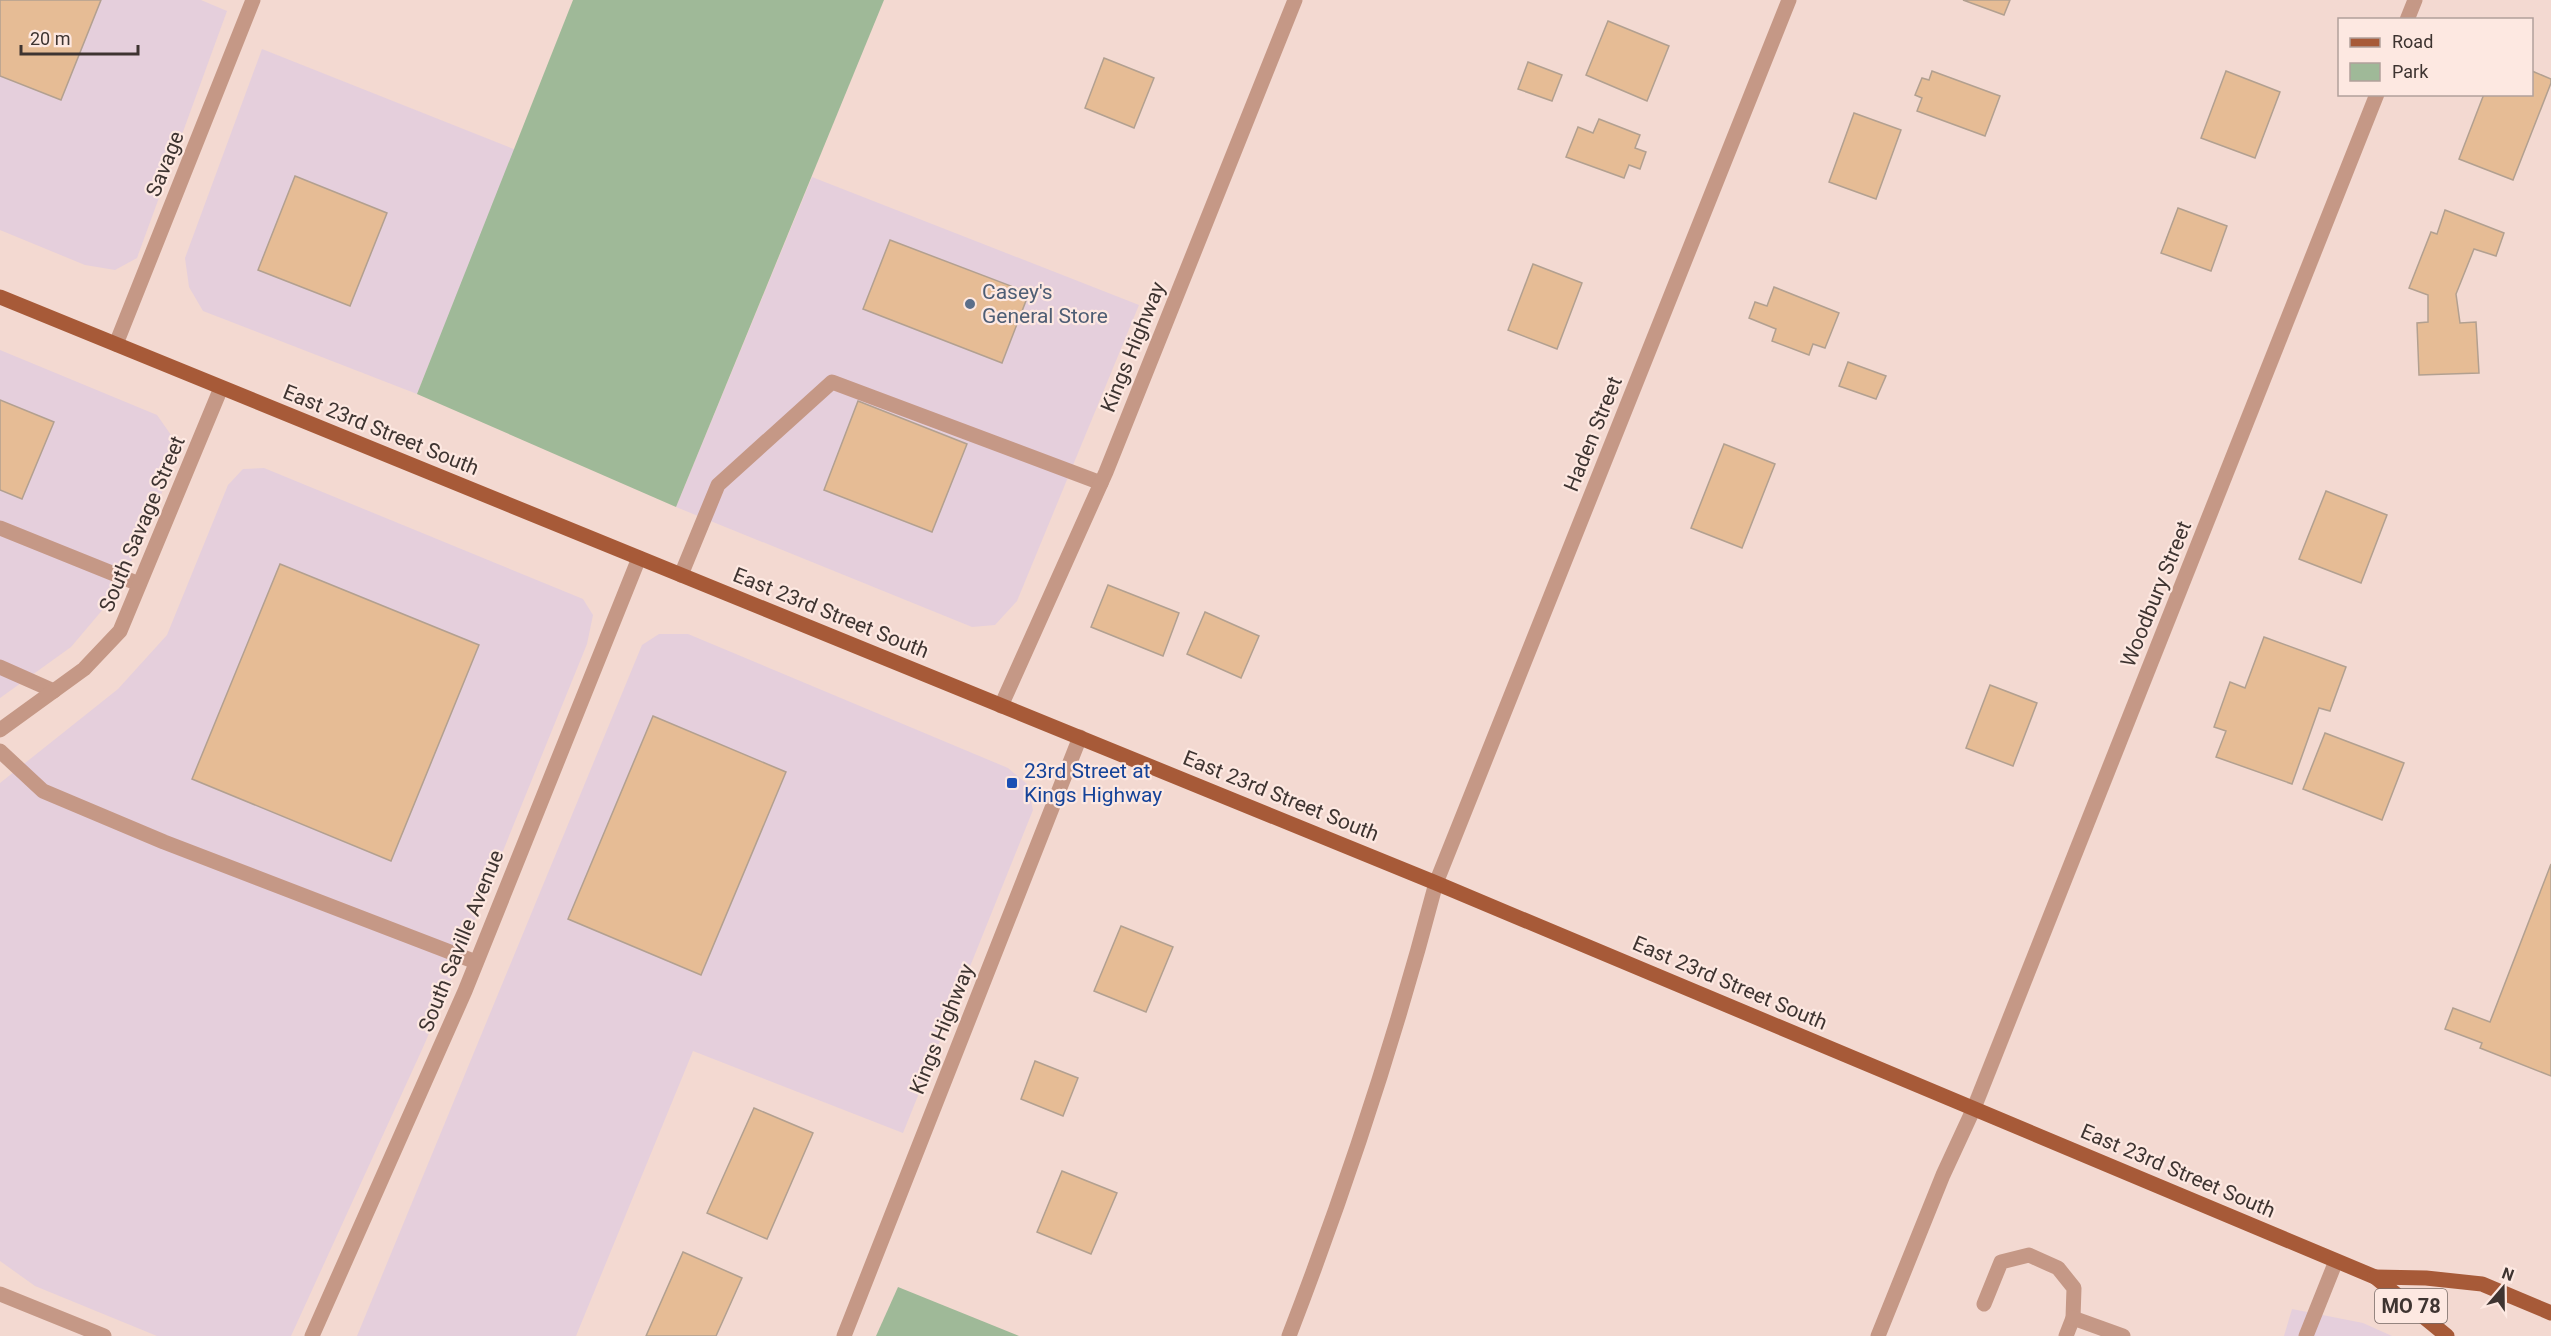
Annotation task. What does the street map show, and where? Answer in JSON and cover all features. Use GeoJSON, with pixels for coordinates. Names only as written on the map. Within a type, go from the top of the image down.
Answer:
{"type":"FeatureCollection","features":[{"type":"Feature","properties":{"kind":"main road","name":"East 23rd Street South"},"geometry":{"type":"LineString","coordinates":[[0,297],[1436,883],[2375,1277],[2446,1336]]}},
{"type":"Feature","properties":{"kind":"main road","name":"East 23rd Street South"},"geometry":{"type":"LineString","coordinates":[[2375,1277],[2426,1278],[2482,1284],[2551,1313]]}},
{"type":"Feature","properties":{"kind":"street","name":"Savage"},"geometry":{"type":"LineString","coordinates":[[116,344],[253,0]]}},
{"type":"Feature","properties":{"kind":"street","name":"Kings Highway"},"geometry":{"type":"LineString","coordinates":[[1001,706],[1101,483],[1295,0]]}},
{"type":"Feature","properties":{"kind":"street","name":"Haden Street"},"geometry":{"type":"LineString","coordinates":[[1289,1336],[1327,1239],[1417,957],[1436,883],[1789,0]]}},
{"type":"Feature","properties":{"kind":"street"},"geometry":{"type":"LineString","coordinates":[[2408,18],[2415,0]]}},
{"type":"Feature","properties":{"kind":"street","name":"Woodbury Street"},"geometry":{"type":"LineString","coordinates":[[1878,1336],[1943,1175],[1974,1108],[2376,96]]}},
{"type":"Feature","properties":{"kind":"street"},"geometry":{"type":"LineString","coordinates":[[681,575],[718,484],[832,381],[1101,483]]}},
{"type":"Feature","properties":{"kind":"street","name":"South Savage Street"},"geometry":{"type":"LineString","coordinates":[[0,730],[84,669],[120,631],[221,388]]}},
{"type":"Feature","properties":{"kind":"street"},"geometry":{"type":"LineString","coordinates":[[0,528],[139,584]]}},
{"type":"Feature","properties":{"kind":"street","name":"South Saville Avenue"},"geometry":{"type":"LineString","coordinates":[[312,1336],[476,962],[639,558]]}},
{"type":"Feature","properties":{"kind":"street"},"geometry":{"type":"LineString","coordinates":[[0,667],[54,691]]}},
{"type":"Feature","properties":{"kind":"street","name":"Kings Highway"},"geometry":{"type":"LineString","coordinates":[[844,1336],[1080,737]]}},
{"type":"Feature","properties":{"kind":"street"},"geometry":{"type":"LineString","coordinates":[[0,751],[43,791],[174,846],[476,962]]}},
{"type":"Feature","properties":{"kind":"street"},"geometry":{"type":"LineString","coordinates":[[1984,1304],[2001,1262],[2029,1255],[2058,1268],[2074,1288],[2073,1318],[2066,1336]]}},
{"type":"Feature","properties":{"kind":"street"},"geometry":{"type":"LineString","coordinates":[[2306,1336],[2336,1261]]}},
{"type":"Feature","properties":{"kind":"street"},"geometry":{"type":"LineString","coordinates":[[0,1294],[104,1336]]}},
{"type":"Feature","properties":{"kind":"street"},"geometry":{"type":"LineString","coordinates":[[2073,1318],[2123,1336]]}},
{"type":"Feature","properties":{"kind":"shaded area"},"geometry":{"type":"Polygon","coordinates":[[[0,0],[201,0],[227,11],[137,258],[115,270],[85,265],[0,230],[0,0]]]}},
{"type":"Feature","properties":{"kind":"shaded area"},"geometry":{"type":"Polygon","coordinates":[[[262,49],[516,150],[417,394],[203,311],[189,287],[185,258],[262,49]]]}},
{"type":"Feature","properties":{"kind":"shaded area"},"geometry":{"type":"Polygon","coordinates":[[[812,177],[1139,305],[1017,601],[995,625],[972,627],[676,507],[812,177]]]}},
{"type":"Feature","properties":{"kind":"shaded area"},"geometry":{"type":"Polygon","coordinates":[[[0,350],[157,415],[171,435],[177,453],[144,539],[104,608],[71,647],[0,698],[0,350]]]}},
{"type":"Feature","properties":{"kind":"shaded area"},"geometry":{"type":"Polygon","coordinates":[[[264,468],[583,599],[593,615],[587,644],[425,1043],[291,1336],[157,1336],[35,1286],[0,1261],[0,783],[118,689],[167,635],[228,485],[243,469],[264,468]]]}},
{"type":"Feature","properties":{"kind":"shaded area"},"geometry":{"type":"Polygon","coordinates":[[[659,634],[688,634],[1008,768],[1027,784],[1033,810],[903,1133],[693,1051],[576,1336],[357,1336],[642,645],[659,634]]]}},
{"type":"Feature","properties":{"kind":"shaded area"},"geometry":{"type":"Polygon","coordinates":[[[2292,1309],[2363,1323],[2392,1336],[2284,1336],[2292,1309]]]}},
{"type":"Feature","properties":{"kind":"green space"},"geometry":{"type":"Polygon","coordinates":[[[573,0],[884,0],[676,507],[417,394],[573,0]]]}},
{"type":"Feature","properties":{"kind":"green space"},"geometry":{"type":"Polygon","coordinates":[[[898,1287],[1019,1336],[876,1336],[898,1287]]]}},
{"type":"Feature","properties":{"kind":"building"},"geometry":{"type":"Polygon","coordinates":[[[0,0],[101,0],[61,100],[0,76],[0,0]]]}},
{"type":"Feature","properties":{"kind":"building"},"geometry":{"type":"Polygon","coordinates":[[[1963,0],[2010,0],[2004,15],[1963,0]]]}},
{"type":"Feature","properties":{"kind":"building"},"geometry":{"type":"Polygon","coordinates":[[[1608,21],[1669,46],[1647,101],[1586,75],[1608,21]]]}},
{"type":"Feature","properties":{"kind":"building"},"geometry":{"type":"Polygon","coordinates":[[[1104,58],[1154,78],[1134,128],[1085,108],[1104,58]]]}},
{"type":"Feature","properties":{"kind":"building"},"geometry":{"type":"Polygon","coordinates":[[[1528,62],[1562,75],[1552,101],[1518,89],[1528,62]]]}},
{"type":"Feature","properties":{"kind":"building"},"geometry":{"type":"Polygon","coordinates":[[[1932,71],[2000,96],[1985,136],[1917,111],[1922,98],[1915,95],[1922,78],[1929,80],[1932,71]]]}},
{"type":"Feature","properties":{"kind":"building"},"geometry":{"type":"Polygon","coordinates":[[[2226,71],[2280,92],[2255,158],[2201,138],[2226,71]]]}},
{"type":"Feature","properties":{"kind":"building"},"geometry":{"type":"Polygon","coordinates":[[[2533,71],[2551,79],[2513,180],[2459,159],[2483,96],[2533,96],[2533,71]]]}},
{"type":"Feature","properties":{"kind":"building"},"geometry":{"type":"Polygon","coordinates":[[[1854,113],[1901,130],[1876,199],[1829,182],[1854,113]]]}},
{"type":"Feature","properties":{"kind":"building"},"geometry":{"type":"Polygon","coordinates":[[[1599,119],[1640,135],[1635,148],[1646,152],[1640,169],[1629,165],[1624,178],[1566,157],[1578,127],[1593,133],[1599,119]]]}},
{"type":"Feature","properties":{"kind":"building"},"geometry":{"type":"Polygon","coordinates":[[[295,176],[387,213],[350,306],[258,270],[295,176]]]}},
{"type":"Feature","properties":{"kind":"building"},"geometry":{"type":"Polygon","coordinates":[[[2178,208],[2227,226],[2211,271],[2161,253],[2178,208]]]}},
{"type":"Feature","properties":{"kind":"building"},"geometry":{"type":"Polygon","coordinates":[[[2445,210],[2504,233],[2496,256],[2474,249],[2456,294],[2460,323],[2476,322],[2479,373],[2419,375],[2417,323],[2428,322],[2428,295],[2409,288],[2431,232],[2437,234],[2445,210]]]}},
{"type":"Feature","properties":{"kind":"building"},"geometry":{"type":"Polygon","coordinates":[[[890,240],[1029,293],[1002,363],[863,309],[890,240]]]}},
{"type":"Feature","properties":{"kind":"building"},"geometry":{"type":"Polygon","coordinates":[[[1533,264],[1582,283],[1557,349],[1508,330],[1533,264]]]}},
{"type":"Feature","properties":{"kind":"building"},"geometry":{"type":"Polygon","coordinates":[[[1774,287],[1839,313],[1825,348],[1813,344],[1809,355],[1772,341],[1776,329],[1749,318],[1755,302],[1767,306],[1774,287]]]}},
{"type":"Feature","properties":{"kind":"building"},"geometry":{"type":"Polygon","coordinates":[[[1848,362],[1886,376],[1876,399],[1839,386],[1848,362]]]}},
{"type":"Feature","properties":{"kind":"building"},"geometry":{"type":"Polygon","coordinates":[[[0,400],[54,422],[22,499],[0,490],[0,400]]]}},
{"type":"Feature","properties":{"kind":"building"},"geometry":{"type":"Polygon","coordinates":[[[858,401],[967,444],[932,532],[824,490],[858,401]]]}},
{"type":"Feature","properties":{"kind":"building"},"geometry":{"type":"Polygon","coordinates":[[[1724,444],[1775,464],[1742,548],[1691,528],[1724,444]]]}},
{"type":"Feature","properties":{"kind":"building"},"geometry":{"type":"Polygon","coordinates":[[[2326,491],[2387,515],[2361,583],[2299,559],[2326,491]]]}},
{"type":"Feature","properties":{"kind":"building"},"geometry":{"type":"Polygon","coordinates":[[[280,564],[479,645],[391,861],[192,779],[280,564]]]}},
{"type":"Feature","properties":{"kind":"building"},"geometry":{"type":"Polygon","coordinates":[[[1108,585],[1179,613],[1163,656],[1091,627],[1108,585]]]}},
{"type":"Feature","properties":{"kind":"building"},"geometry":{"type":"Polygon","coordinates":[[[1205,612],[1259,636],[1241,678],[1187,654],[1205,612]]]}},
{"type":"Feature","properties":{"kind":"building"},"geometry":{"type":"Polygon","coordinates":[[[2264,637],[2346,667],[2330,711],[2319,708],[2292,784],[2216,757],[2226,731],[2214,727],[2230,682],[2245,688],[2264,637]]]}},
{"type":"Feature","properties":{"kind":"building"},"geometry":{"type":"Polygon","coordinates":[[[1990,685],[2037,703],[2013,766],[1966,748],[1990,685]]]}},
{"type":"Feature","properties":{"kind":"building"},"geometry":{"type":"Polygon","coordinates":[[[653,716],[786,772],[701,975],[568,919],[653,716]]]}},
{"type":"Feature","properties":{"kind":"building"},"geometry":{"type":"Polygon","coordinates":[[[2325,733],[2404,763],[2382,820],[2303,789],[2325,733]]]}},
{"type":"Feature","properties":{"kind":"building"},"geometry":{"type":"Polygon","coordinates":[[[2551,864],[2551,1076],[2480,1048],[2482,1043],[2445,1029],[2453,1008],[2490,1022],[2551,864]]]}},
{"type":"Feature","properties":{"kind":"building"},"geometry":{"type":"Polygon","coordinates":[[[1121,926],[1173,947],[1146,1012],[1094,991],[1121,926]]]}},
{"type":"Feature","properties":{"kind":"building"},"geometry":{"type":"Polygon","coordinates":[[[1035,1061],[1078,1078],[1063,1116],[1021,1099],[1035,1061]]]}},
{"type":"Feature","properties":{"kind":"building"},"geometry":{"type":"Polygon","coordinates":[[[754,1108],[813,1133],[767,1239],[707,1213],[754,1108]]]}},
{"type":"Feature","properties":{"kind":"building"},"geometry":{"type":"Polygon","coordinates":[[[1062,1171],[1117,1193],[1091,1254],[1037,1232],[1062,1171]]]}},
{"type":"Feature","properties":{"kind":"building"},"geometry":{"type":"Polygon","coordinates":[[[683,1252],[742,1278],[716,1336],[646,1336],[683,1252]]]}},
{"type":"Feature","properties":{"kind":"place","name":"Casey's General Store"},"geometry":{"type":"Point","coordinates":[970,304]}},
{"type":"Feature","properties":{"kind":"place","name":"23rd Street at Kings Highway"},"geometry":{"type":"Point","coordinates":[1012,783]}}]}
